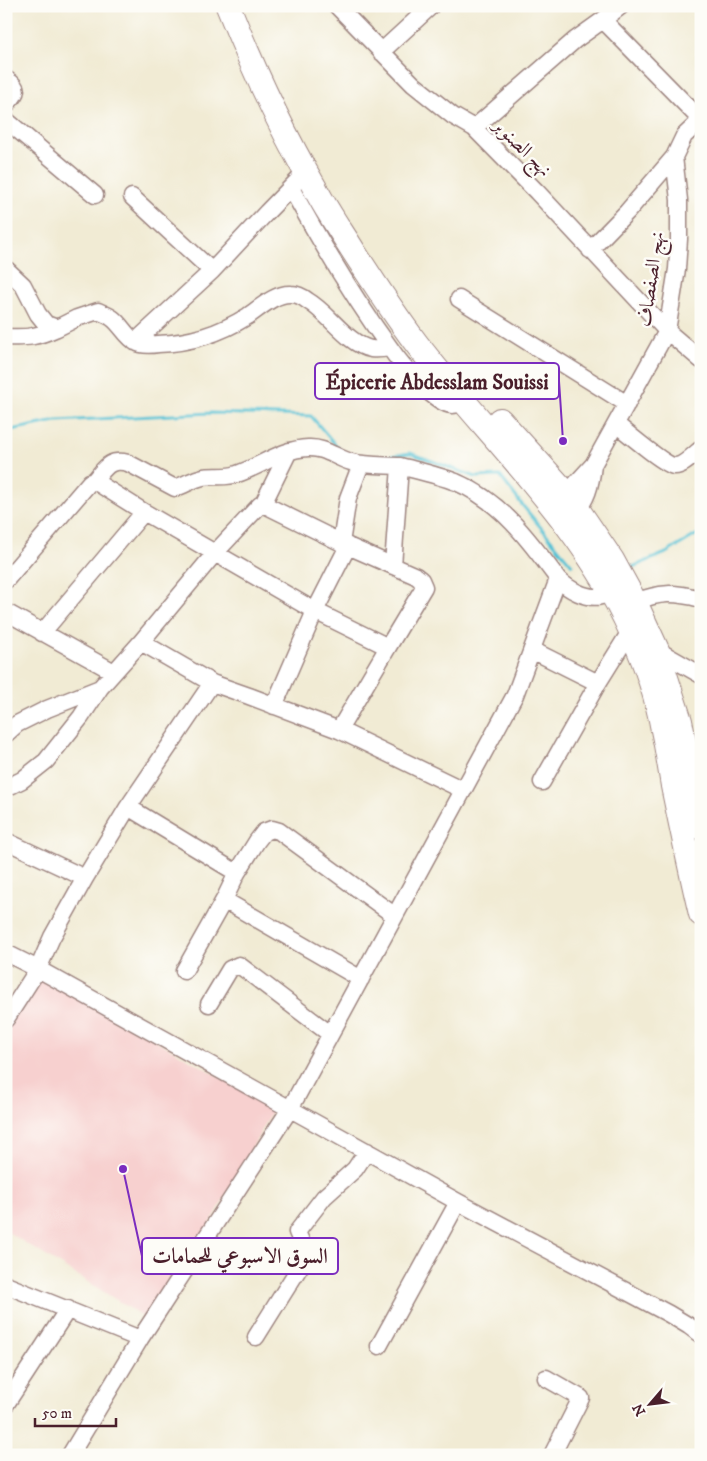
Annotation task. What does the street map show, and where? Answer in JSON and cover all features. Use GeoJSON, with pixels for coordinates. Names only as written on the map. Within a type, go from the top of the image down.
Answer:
{"type":"FeatureCollection","features":[{"type":"Feature","properties":{"kind":"highway"},"geometry":{"type":"LineString","coordinates":[[228,6],[266,93],[298,180],[331,215],[415,342],[464,402],[566,508]]}},
{"type":"Feature","properties":{"kind":"highway"},"geometry":{"type":"LineString","coordinates":[[243,6],[283,98],[316,162],[378,262],[446,358],[566,508],[617,584],[657,650],[680,721],[701,827]]}},
{"type":"Feature","properties":{"kind":"highway"},"geometry":{"type":"LineString","coordinates":[[617,584],[631,630],[650,679],[663,727],[701,914]]}},
{"type":"Feature","properties":{"kind":"street","name":"نهج الصنوبر"},"geometry":{"type":"LineString","coordinates":[[337,6],[413,84],[453,116],[474,128],[537,192],[667,331],[701,360]]}},
{"type":"Feature","properties":{"kind":"street"},"geometry":{"type":"LineString","coordinates":[[381,52],[431,6]]}},
{"type":"Feature","properties":{"kind":"street"},"geometry":{"type":"LineString","coordinates":[[474,128],[575,40],[620,6]]}},
{"type":"Feature","properties":{"kind":"street"},"geometry":{"type":"LineString","coordinates":[[590,250],[627,212],[674,157],[684,136],[701,120],[603,20]]}},
{"type":"Feature","properties":{"kind":"street"},"geometry":{"type":"LineString","coordinates":[[6,79],[15,85],[17,90],[6,105]]}},
{"type":"Feature","properties":{"kind":"street"},"geometry":{"type":"LineString","coordinates":[[6,120],[95,195]]}},
{"type":"Feature","properties":{"kind":"street","name":"نهج الصفصاف"},"geometry":{"type":"LineString","coordinates":[[566,508],[589,491],[593,465],[667,331],[677,269],[679,239],[679,200],[674,157]]}},
{"type":"Feature","properties":{"kind":"street"},"geometry":{"type":"LineString","coordinates":[[136,342],[212,271],[298,180],[323,247],[364,312],[390,348],[408,372],[442,402],[452,405],[464,402]]}},
{"type":"Feature","properties":{"kind":"street"},"geometry":{"type":"LineString","coordinates":[[132,197],[212,271]]}},
{"type":"Feature","properties":{"kind":"street"},"geometry":{"type":"LineString","coordinates":[[6,269],[23,285],[38,314],[46,324],[57,328]]}},
{"type":"Feature","properties":{"kind":"street"},"geometry":{"type":"LineString","coordinates":[[6,337],[25,338],[39,336],[77,318],[98,311],[112,317],[136,342],[147,345],[174,344],[195,340],[230,326],[275,298],[292,293],[315,305],[343,332],[361,346],[379,350],[390,348]]}},
{"type":"Feature","properties":{"kind":"street"},"geometry":{"type":"LineString","coordinates":[[459,299],[627,404]]}},
{"type":"Feature","properties":{"kind":"street"},"geometry":{"type":"LineString","coordinates":[[616,424],[663,460],[674,466],[688,460],[701,449]]}},
{"type":"Feature","properties":{"kind":"street"},"geometry":{"type":"LineString","coordinates":[[6,580],[87,484],[93,482],[111,463],[119,461],[128,463],[175,488],[184,486],[194,479],[236,475],[289,451],[308,448],[325,450],[342,459],[361,464],[400,466],[456,482],[489,501],[502,512],[518,528],[558,579],[571,590],[578,593],[617,584],[701,599]]}},
{"type":"Feature","properties":{"kind":"street"},"geometry":{"type":"LineString","coordinates":[[6,788],[22,780],[46,761],[81,717],[100,688],[215,553],[263,504],[289,451]]}},
{"type":"Feature","properties":{"kind":"street"},"geometry":{"type":"LineString","coordinates":[[274,706],[344,544],[348,498],[361,464]]}},
{"type":"Feature","properties":{"kind":"street"},"geometry":{"type":"LineString","coordinates":[[393,566],[400,466]]}},
{"type":"Feature","properties":{"kind":"street"},"geometry":{"type":"LineString","coordinates":[[93,482],[112,491],[144,512],[315,611],[388,647]]}},
{"type":"Feature","properties":{"kind":"street"},"geometry":{"type":"LineString","coordinates":[[263,504],[344,544],[416,576],[421,580],[424,587],[339,730]]}},
{"type":"Feature","properties":{"kind":"street"},"geometry":{"type":"LineString","coordinates":[[42,633],[144,512]]}},
{"type":"Feature","properties":{"kind":"street"},"geometry":{"type":"LineString","coordinates":[[70,1455],[140,1339],[290,1109],[515,695],[558,579]]}},
{"type":"Feature","properties":{"kind":"street"},"geometry":{"type":"LineString","coordinates":[[6,612],[114,672]]}},
{"type":"Feature","properties":{"kind":"street"},"geometry":{"type":"LineString","coordinates":[[542,782],[598,683],[631,630]]}},
{"type":"Feature","properties":{"kind":"street"},"geometry":{"type":"LineString","coordinates":[[141,642],[212,683],[339,730],[463,790]]}},
{"type":"Feature","properties":{"kind":"street"},"geometry":{"type":"LineString","coordinates":[[532,650],[598,683]]}},
{"type":"Feature","properties":{"kind":"street"},"geometry":{"type":"LineString","coordinates":[[657,650],[701,675]]}},
{"type":"Feature","properties":{"kind":"street"},"geometry":{"type":"LineString","coordinates":[[6,1019],[38,969],[52,937],[85,878],[128,808],[212,683]]}},
{"type":"Feature","properties":{"kind":"street"},"geometry":{"type":"LineString","coordinates":[[6,734],[17,724],[100,688]]}},
{"type":"Feature","properties":{"kind":"street"},"geometry":{"type":"LineString","coordinates":[[128,808],[237,873]]}},
{"type":"Feature","properties":{"kind":"street"},"geometry":{"type":"LineString","coordinates":[[184,971],[237,873],[264,832],[272,829],[279,831],[395,916]]}},
{"type":"Feature","properties":{"kind":"street"},"geometry":{"type":"LineString","coordinates":[[6,841],[85,878]]}},
{"type":"Feature","properties":{"kind":"street"},"geometry":{"type":"LineString","coordinates":[[224,900],[361,979]]}},
{"type":"Feature","properties":{"kind":"street"},"geometry":{"type":"LineString","coordinates":[[6,953],[458,1202],[669,1314],[701,1336]]}},
{"type":"Feature","properties":{"kind":"street"},"geometry":{"type":"LineString","coordinates":[[209,1004],[230,968],[239,965],[330,1034]]}},
{"type":"Feature","properties":{"kind":"street"},"geometry":{"type":"LineString","coordinates":[[256,1337],[301,1265],[304,1248],[297,1232],[324,1197],[355,1169],[367,1151]]}},
{"type":"Feature","properties":{"kind":"street"},"geometry":{"type":"LineString","coordinates":[[379,1346],[458,1202]]}},
{"type":"Feature","properties":{"kind":"street"},"geometry":{"type":"LineString","coordinates":[[6,1285],[140,1339]]}},
{"type":"Feature","properties":{"kind":"street"},"geometry":{"type":"LineString","coordinates":[[6,1404],[68,1310]]}},
{"type":"Feature","properties":{"kind":"street"},"geometry":{"type":"LineString","coordinates":[[546,1378],[581,1398],[552,1455]]}},
{"type":"Feature","properties":{"kind":"shaded area"},"geometry":{"type":"Polygon","coordinates":[[[38,973],[274,1108],[155,1324],[6,1231],[6,1030],[38,973]]]}},
{"type":"Feature","properties":{"kind":"waterway"},"geometry":{"type":"LineString","coordinates":[[6,431],[56,421],[211,413],[311,416],[339,449]]}},
{"type":"Feature","properties":{"kind":"waterway"},"geometry":{"type":"LineString","coordinates":[[380,458],[410,453],[476,477],[500,476],[572,565]]}},
{"type":"Feature","properties":{"kind":"waterway"},"geometry":{"type":"LineString","coordinates":[[630,568],[666,553],[701,532]]}},
{"type":"Feature","properties":{"kind":"place","name":"Épicerie Abdesslam Souissi"},"geometry":{"type":"Point","coordinates":[563,441]}},
{"type":"Feature","properties":{"kind":"place","name":"السوق الاسبوعي للحمامات"},"geometry":{"type":"Point","coordinates":[123,1169]}}]}
